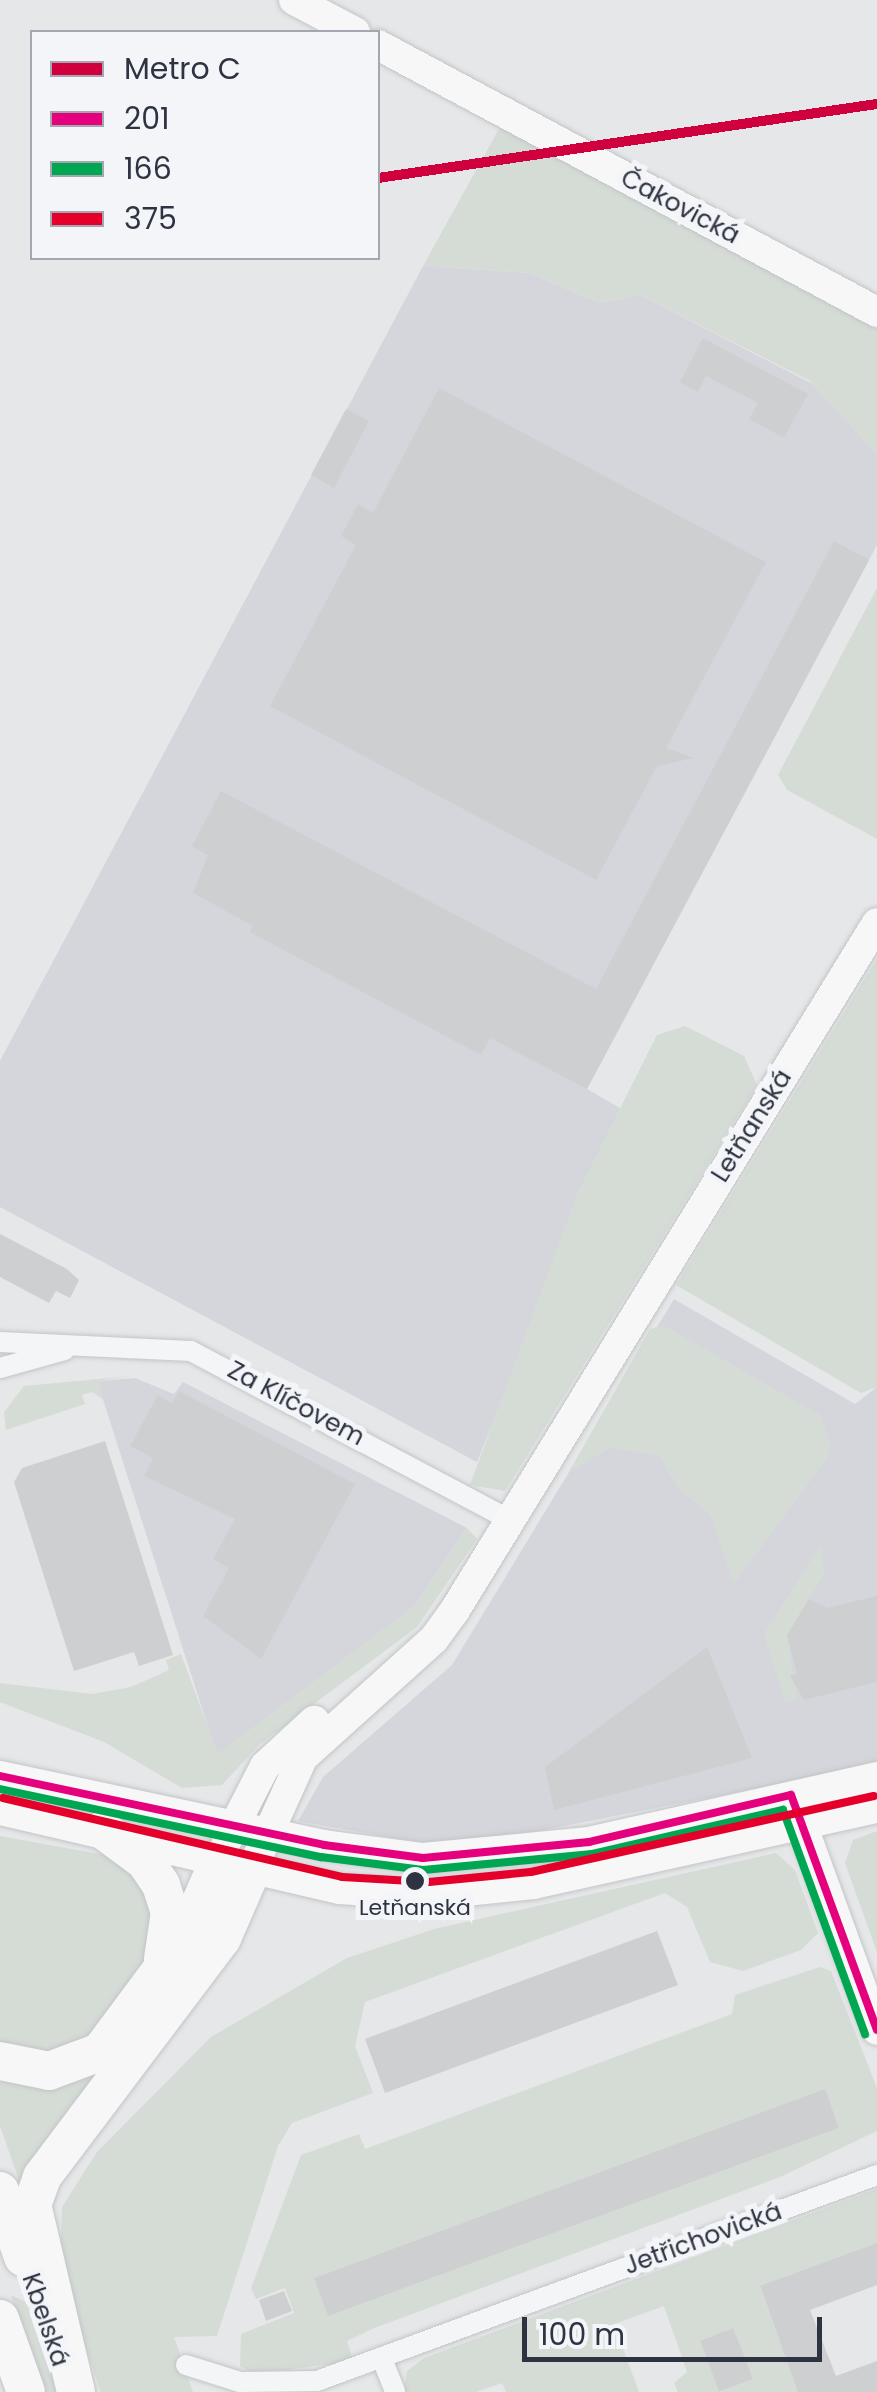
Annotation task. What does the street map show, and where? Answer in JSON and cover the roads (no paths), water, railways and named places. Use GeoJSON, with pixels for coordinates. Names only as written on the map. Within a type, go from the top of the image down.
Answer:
{"type":"FeatureCollection","features":[{"type":"Feature","properties":{"kind":"highway"},"geometry":{"type":"LineString","coordinates":[[103,1830],[145,1860],[166,1898],[169,1938],[158,1980]]}},
{"type":"Feature","properties":{"kind":"highway"},"geometry":{"type":"LineString","coordinates":[[0,2061],[49,2071],[90,2058],[158,1980],[243,1846]]}},
{"type":"Feature","properties":{"kind":"highway"},"geometry":{"type":"LineString","coordinates":[[73,2392],[32,2225],[37,2191],[222,1938],[243,1846]]}},
{"type":"Feature","properties":{"kind":"highway","name":"Kbelská"},"geometry":{"type":"LineString","coordinates":[[0,2192],[73,2392]]}},
{"type":"Feature","properties":{"kind":"highway","name":"Kbelská"},"geometry":{"type":"LineString","coordinates":[[0,2319],[26,2392]]}},
{"type":"Feature","properties":{"kind":"main road"},"geometry":{"type":"LineString","coordinates":[[294,0],[351,30]]}},
{"type":"Feature","properties":{"kind":"main road","name":"Čakovická"},"geometry":{"type":"LineString","coordinates":[[380,46],[877,312]]}},
{"type":"Feature","properties":{"kind":"main road","name":"Letňanská"},"geometry":{"type":"LineString","coordinates":[[243,1846],[304,1757],[434,1640],[512,1520],[877,923]]}},
{"type":"Feature","properties":{"kind":"main road"},"geometry":{"type":"LineString","coordinates":[[0,1810],[103,1830],[243,1846],[466,1858],[590,1842],[877,1777]]}},
{"type":"Feature","properties":{"kind":"main road"},"geometry":{"type":"LineString","coordinates":[[12,1779],[243,1846],[340,1889],[472,1894],[877,1808]]}},
{"type":"Feature","properties":{"kind":"main road"},"geometry":{"type":"LineString","coordinates":[[791,1796],[877,2030]]}},
{"type":"Feature","properties":{"kind":"street","name":"Za Klíčovem"},"geometry":{"type":"LineString","coordinates":[[0,1342],[65,1350],[191,1350],[512,1520]]}},
{"type":"Feature","properties":{"kind":"street","name":"Za Klíčovem"},"geometry":{"type":"LineString","coordinates":[[0,1368],[65,1350]]}},
{"type":"Feature","properties":{"kind":"street","name":"Jetřichovická"},"geometry":{"type":"LineString","coordinates":[[186,2365],[240,2382],[293,2385],[382,2359],[877,2174]]}},
{"type":"Feature","properties":{"kind":"street"},"geometry":{"type":"LineString","coordinates":[[382,2359],[395,2392]]}},
{"type":"Feature","properties":{"kind":"metro line","name":"C"},"geometry":{"type":"LineString","coordinates":[[380,178],[877,104]]}},
{"type":"Feature","properties":{"kind":"place","name":"Letňanská"},"geometry":{"type":"Point","coordinates":[415,1881]}}]}
